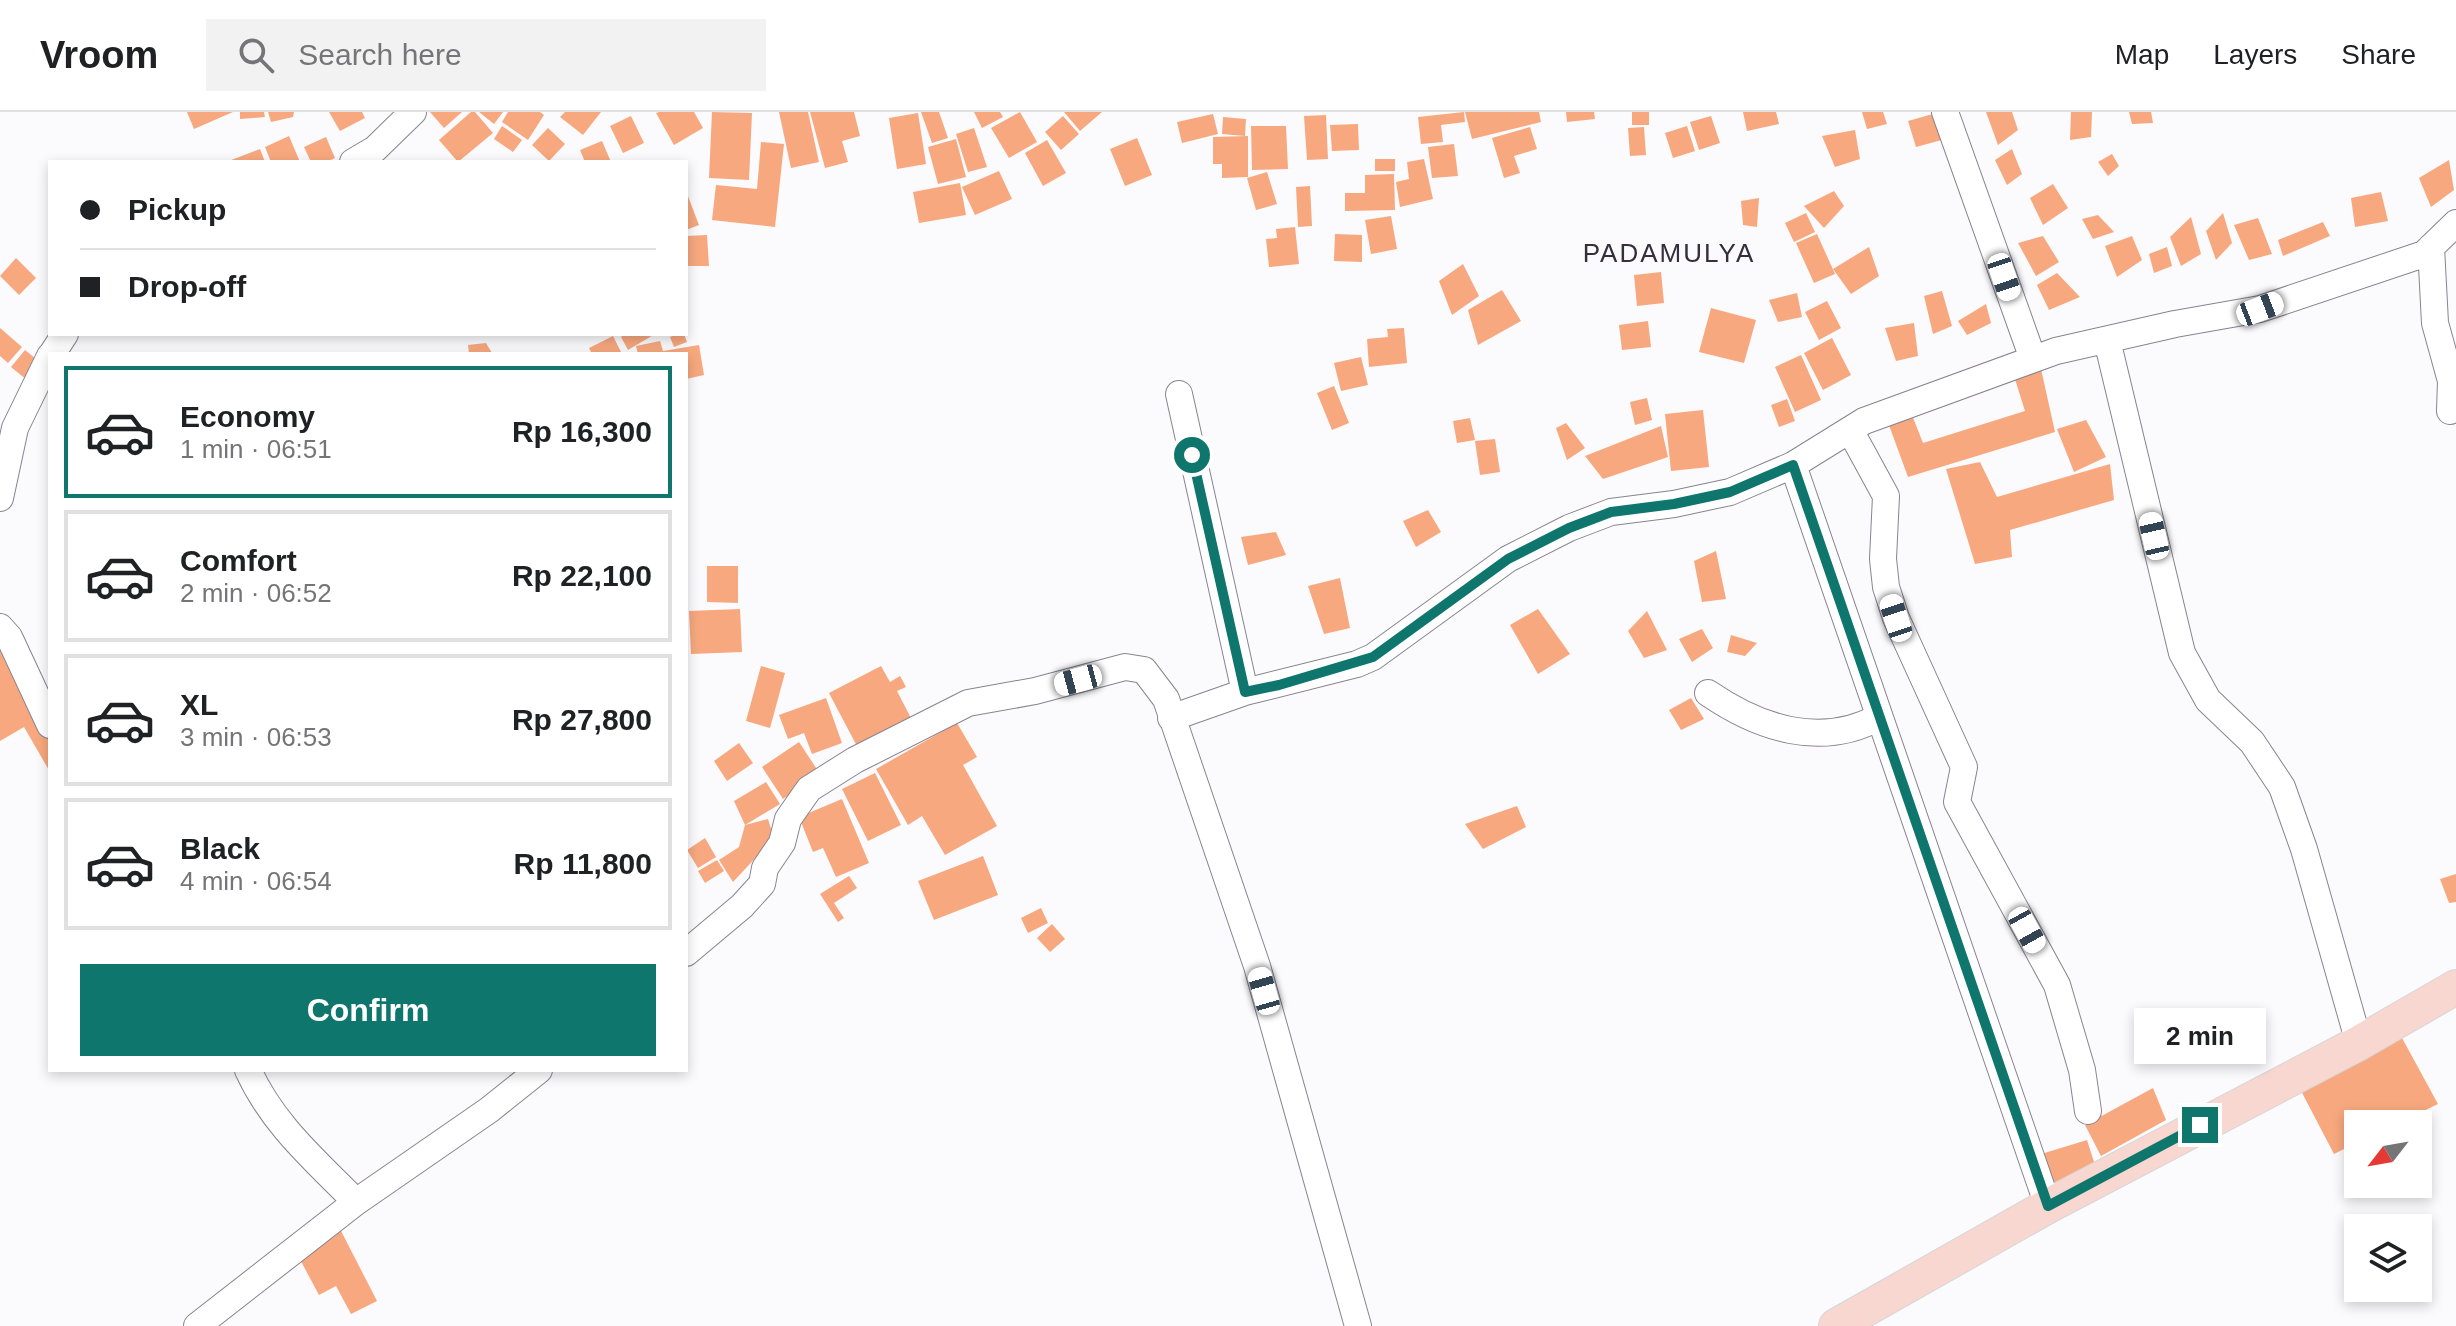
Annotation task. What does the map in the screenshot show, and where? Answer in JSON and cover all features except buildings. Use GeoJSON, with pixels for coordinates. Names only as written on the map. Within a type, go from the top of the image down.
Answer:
{"type":"FeatureCollection","features":[{"type":"Feature","properties":{"kind":"main road"},"geometry":{"type":"LineString","coordinates":[[1836,1326],[2048,1206],[2359,1043],[2456,987]]}},
{"type":"Feature","properties":{"kind":"street"},"geometry":{"type":"LineString","coordinates":[[356,160],[375,149],[413,112]]}},
{"type":"Feature","properties":{"kind":"street"},"geometry":{"type":"LineString","coordinates":[[1945,112],[2033,359]]}},
{"type":"Feature","properties":{"kind":"street"},"geometry":{"type":"LineString","coordinates":[[1171,718],[1245,692],[1344,668],[1373,657],[1508,559],[1569,528],[1611,512],[1674,504],[1730,492],[1793,465],[1850,430],[1899,408],[2033,359],[2107,340],[2260,309],[2424,254],[2456,223]]}},
{"type":"Feature","properties":{"kind":"street"},"geometry":{"type":"LineString","coordinates":[[2431,247],[2435,323],[2451,381],[2450,411]]}},
{"type":"Feature","properties":{"kind":"street"},"geometry":{"type":"LineString","coordinates":[[2107,340],[2182,653],[2208,700],[2252,742],[2282,787],[2304,849],[2359,1043]]}},
{"type":"Feature","properties":{"kind":"street"},"geometry":{"type":"LineString","coordinates":[[0,498],[15,428],[48,361]]}},
{"type":"Feature","properties":{"kind":"street"},"geometry":{"type":"LineString","coordinates":[[1179,394],[1245,692]]}},
{"type":"Feature","properties":{"kind":"street"},"geometry":{"type":"LineString","coordinates":[[1850,430],[1886,496],[1883,559],[1886,587],[1896,618],[1964,767],[1957,802],[2057,985],[2082,1070],[2088,1111]]}},
{"type":"Feature","properties":{"kind":"street"},"geometry":{"type":"LineString","coordinates":[[1793,465],[2048,1206]]}},
{"type":"Feature","properties":{"kind":"street"},"geometry":{"type":"LineString","coordinates":[[0,627],[9,637],[48,721]]}},
{"type":"Feature","properties":{"kind":"street"},"geometry":{"type":"LineString","coordinates":[[688,951],[742,906],[762,884],[765,868],[782,843],[788,819],[809,789],[855,760],[968,703],[1035,691],[1125,667],[1144,670],[1166,699],[1257,966],[1358,1326]]}},
{"type":"Feature","properties":{"kind":"street"},"geometry":{"type":"LineString","coordinates":[[1708,693],[1727,706],[1760,721],[1798,732],[1832,735],[1858,729],[1879,717]]}},
{"type":"Feature","properties":{"kind":"street"},"geometry":{"type":"LineString","coordinates":[[249,1072],[273,1116],[295,1143],[356,1202]]}},
{"type":"Feature","properties":{"kind":"street"},"geometry":{"type":"LineString","coordinates":[[197,1326],[356,1202],[489,1110],[536,1072]]}},
{"type":"Feature","properties":{"kind":"district","name":"PADAMULYA"},"geometry":{"type":"Point","coordinates":[1669,253]}},
{"type":"Feature","properties":{"kind":"route"},"geometry":{"type":"LineString","coordinates":[[1192,455],[1245,692],[1357,664],[1373,657],[1508,559],[1569,528],[1611,512],[1674,504],[1730,492],[1793,465],[2048,1206],[2200,1125]]}}]}
